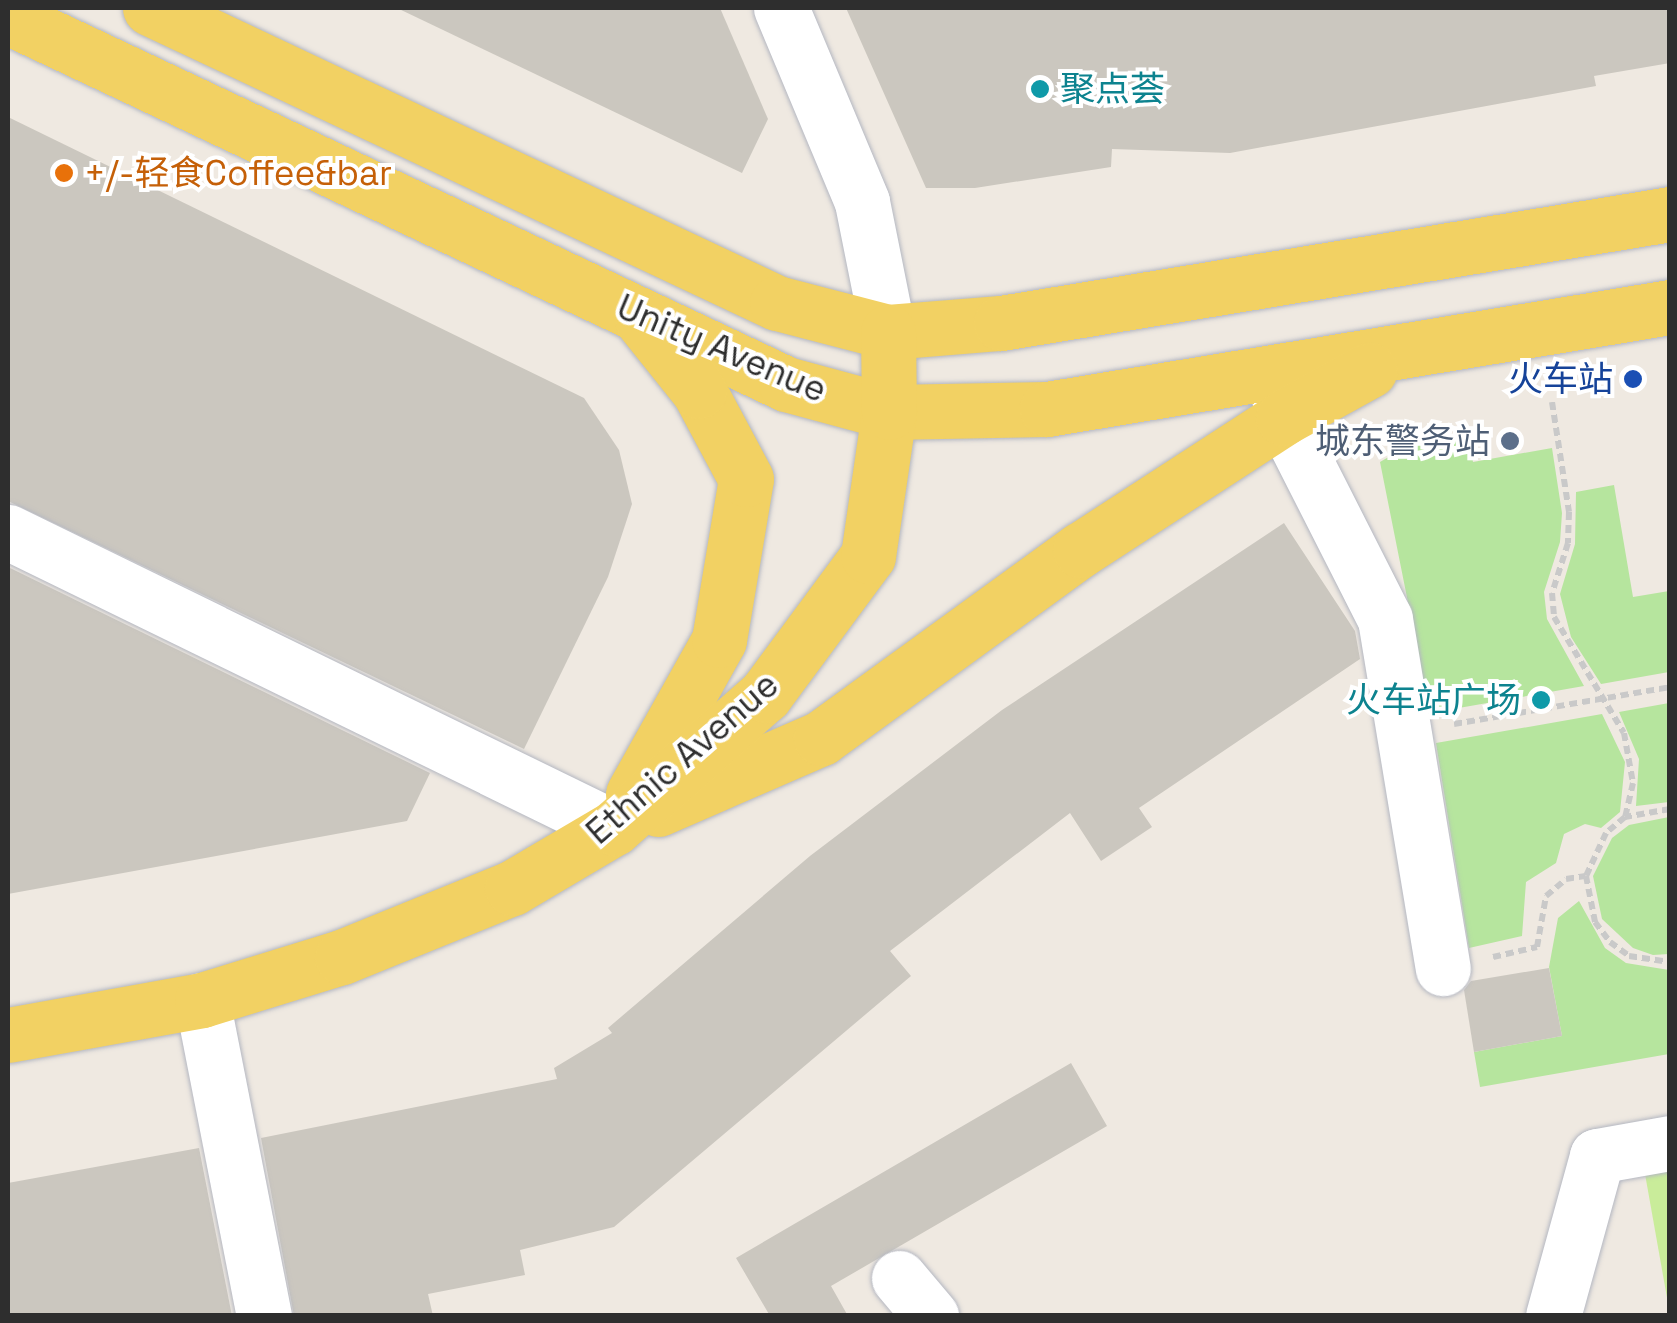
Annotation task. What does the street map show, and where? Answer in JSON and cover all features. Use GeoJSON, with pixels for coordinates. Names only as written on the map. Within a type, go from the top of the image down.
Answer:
{"type":"FeatureCollection","features":[{"type":"Feature","properties":{"kind":"main road","name":"Unity Avenue"},"geometry":{"type":"LineString","coordinates":[[150,8],[777,303],[888,332],[1001,323],[1670,214]]}},
{"type":"Feature","properties":{"kind":"main road","name":"Unity Avenue"},"geometry":{"type":"LineString","coordinates":[[8,17],[786,384],[890,412],[1046,409],[1278,395]]}},
{"type":"Feature","properties":{"kind":"main road"},"geometry":{"type":"LineString","coordinates":[[614,828],[822,738],[1080,550],[1278,395],[1406,350],[1670,308]]}},
{"type":"Feature","properties":{"kind":"main road"},"geometry":{"type":"LineString","coordinates":[[614,828],[719,640],[746,479],[699,391],[638,315]]}},
{"type":"Feature","properties":{"kind":"main road","name":"Ethnic Avenue"},"geometry":{"type":"LineString","coordinates":[[8,1035],[202,1000],[342,957],[512,888],[614,828],[766,694],[868,556],[890,412],[888,332]]}},
{"type":"Feature","properties":{"kind":"street"},"geometry":{"type":"LineString","coordinates":[[781,8],[862,202],[888,332]]}},
{"type":"Feature","properties":{"kind":"street"},"geometry":{"type":"LineString","coordinates":[[1278,395],[1385,619],[1443,968]]}},
{"type":"Feature","properties":{"kind":"street"},"geometry":{"type":"LineString","coordinates":[[8,532],[614,828]]}},
{"type":"Feature","properties":{"kind":"street"},"geometry":{"type":"LineString","coordinates":[[202,1000],[264,1316]]}},
{"type":"Feature","properties":{"kind":"street"},"geometry":{"type":"LineString","coordinates":[[1553,1316],[1597,1156],[1670,1143]]}},
{"type":"Feature","properties":{"kind":"path"},"geometry":{"type":"LineString","coordinates":[[1552,402],[1570,512],[1568,543],[1552,593],[1554,618],[1602,699],[1632,760],[1626,818]]}},
{"type":"Feature","properties":{"kind":"path"},"geometry":{"type":"LineString","coordinates":[[1404,733],[1670,688]]}},
{"type":"Feature","properties":{"kind":"path"},"geometry":{"type":"LineString","coordinates":[[1670,809],[1626,818],[1599,842],[1586,876],[1595,922],[1610,942],[1630,956],[1670,962]]}},
{"type":"Feature","properties":{"kind":"path"},"geometry":{"type":"LineString","coordinates":[[1443,968],[1537,947],[1546,896],[1566,878],[1586,876]]}},
{"type":"Feature","properties":{"kind":"green space"},"geometry":{"type":"Polygon","coordinates":[[[1468,433],[1473,462],[1552,448],[1562,513],[1560,542],[1544,592],[1547,619],[1584,686],[1430,713],[1380,462],[1414,442],[1468,433]]]}},
{"type":"Feature","properties":{"kind":"green space"},"geometry":{"type":"Polygon","coordinates":[[[1614,485],[1633,597],[1669,591],[1669,672],[1601,684],[1571,637],[1560,594],[1575,544],[1576,492],[1614,485]]]}},
{"type":"Feature","properties":{"kind":"green space"},"geometry":{"type":"Polygon","coordinates":[[[1669,703],[1669,802],[1636,806],[1639,759],[1619,712],[1669,703]]]}},
{"type":"Feature","properties":{"kind":"green space"},"geometry":{"type":"Polygon","coordinates":[[[1602,714],[1625,762],[1620,812],[1601,828],[1585,824],[1564,834],[1556,863],[1526,882],[1522,936],[1469,948],[1436,743],[1602,714]]]}},
{"type":"Feature","properties":{"kind":"green space"},"geometry":{"type":"Polygon","coordinates":[[[1669,817],[1669,954],[1653,955],[1633,948],[1602,919],[1593,876],[1612,838],[1629,825],[1669,817]]]}},
{"type":"Feature","properties":{"kind":"green space"},"geometry":{"type":"Polygon","coordinates":[[[1579,901],[1605,948],[1626,963],[1669,970],[1669,1054],[1480,1087],[1474,1052],[1562,1036],[1549,967],[1558,918],[1579,901]]]}},
{"type":"Feature","properties":{"kind":"green space"},"geometry":{"type":"Polygon","coordinates":[[[1669,1170],[1669,1309],[1645,1174],[1669,1170]]]}},
{"type":"Feature","properties":{"kind":"building"},"geometry":{"type":"Polygon","coordinates":[[[397,8],[720,8],[768,119],[742,173],[397,8]]]}},
{"type":"Feature","properties":{"kind":"building"},"geometry":{"type":"Polygon","coordinates":[[[846,8],[1670,8],[1670,63],[1594,76],[1596,86],[1230,153],[1112,149],[1111,167],[975,188],[926,188],[846,8]]]}},
{"type":"Feature","properties":{"kind":"building"},"geometry":{"type":"Polygon","coordinates":[[[8,117],[584,398],[619,450],[632,504],[608,577],[524,749],[8,501],[8,117]]]}},
{"type":"Feature","properties":{"kind":"building"},"geometry":{"type":"Polygon","coordinates":[[[1284,523],[1355,631],[1360,659],[1139,808],[1152,827],[1101,861],[1070,813],[890,951],[911,976],[614,1227],[520,1250],[525,1275],[428,1294],[433,1316],[294,1316],[261,1138],[557,1079],[554,1068],[612,1033],[608,1028],[810,856],[1002,710],[1284,523]]]}},
{"type":"Feature","properties":{"kind":"building"},"geometry":{"type":"Polygon","coordinates":[[[8,567],[430,773],[407,821],[8,894],[8,567]]]}},
{"type":"Feature","properties":{"kind":"building"},"geometry":{"type":"Polygon","coordinates":[[[1549,968],[1562,1036],[1474,1052],[1464,990],[1471,981],[1549,968]]]}},
{"type":"Feature","properties":{"kind":"building"},"geometry":{"type":"Polygon","coordinates":[[[1071,1063],[1107,1126],[831,1286],[848,1316],[770,1316],[736,1258],[1071,1063]]]}},
{"type":"Feature","properties":{"kind":"building"},"geometry":{"type":"Polygon","coordinates":[[[199,1148],[232,1316],[8,1316],[8,1183],[199,1148]]]}},
{"type":"Feature","properties":{"kind":"place","name":"聚点荟"},"geometry":{"type":"Point","coordinates":[1040,89]}},
{"type":"Feature","properties":{"kind":"place","name":"+/-轻食Coffee&bar"},"geometry":{"type":"Point","coordinates":[64,173]}},
{"type":"Feature","properties":{"kind":"place","name":"火车站"},"geometry":{"type":"Point","coordinates":[1633,379]}},
{"type":"Feature","properties":{"kind":"place","name":"城东警务站"},"geometry":{"type":"Point","coordinates":[1510,441]}},
{"type":"Feature","properties":{"kind":"place","name":"火车站广场"},"geometry":{"type":"Point","coordinates":[1541,700]}}]}
